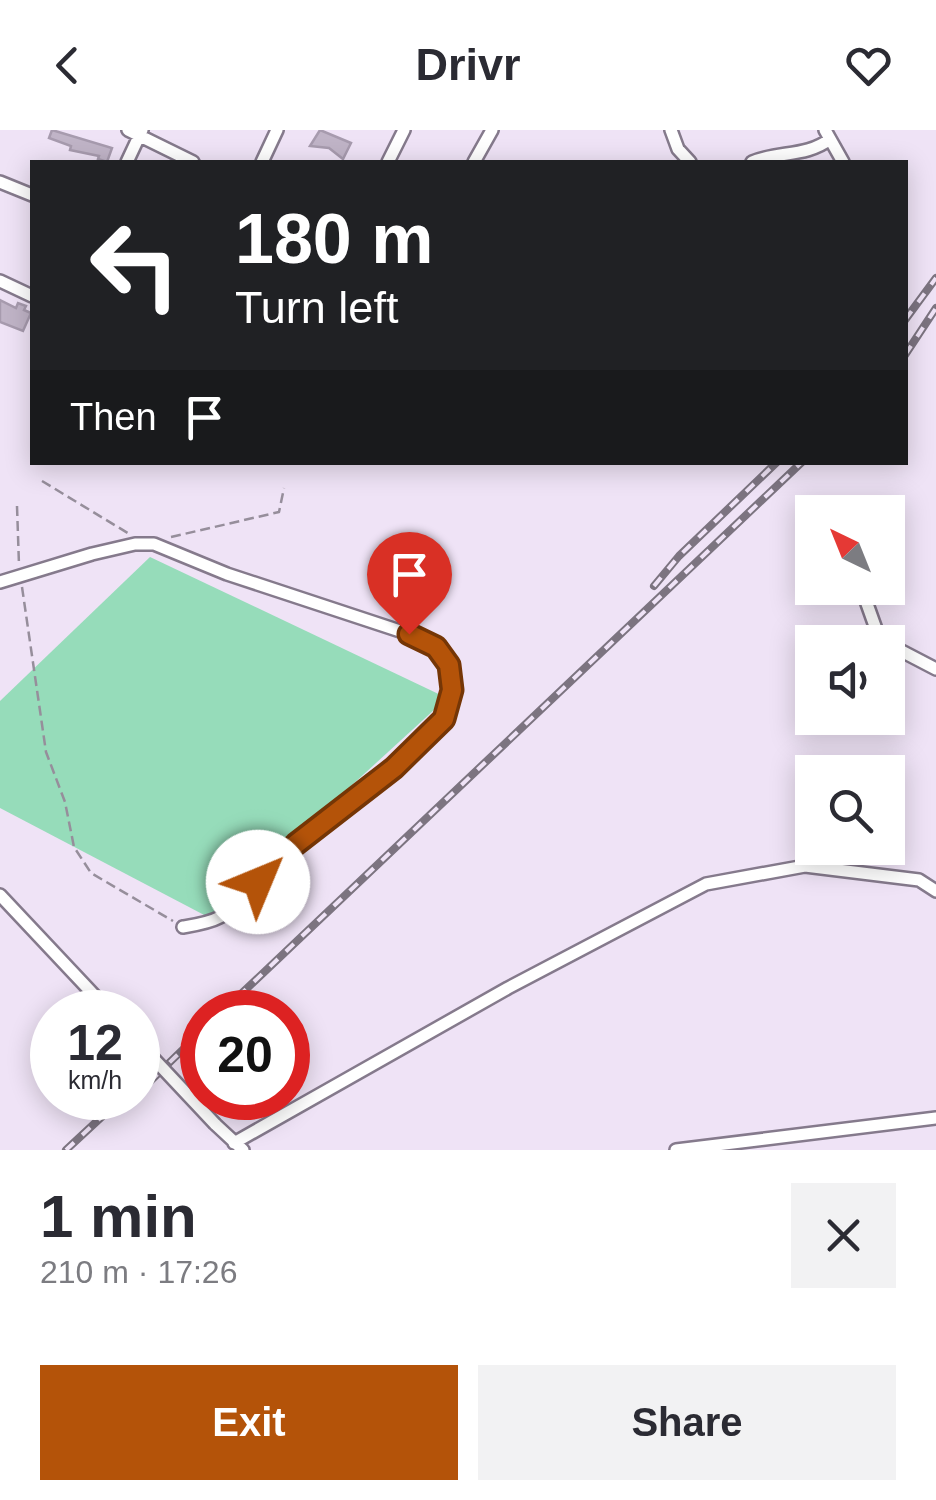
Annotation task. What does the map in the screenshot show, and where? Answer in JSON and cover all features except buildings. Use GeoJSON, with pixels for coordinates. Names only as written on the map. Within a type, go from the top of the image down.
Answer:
{"type":"FeatureCollection","features":[{"type":"Feature","properties":{"kind":"street"},"geometry":{"type":"LineString","coordinates":[[263,160],[278,130]]}},
{"type":"Feature","properties":{"kind":"street"},"geometry":{"type":"LineString","coordinates":[[389,160],[404,130]]}},
{"type":"Feature","properties":{"kind":"street"},"geometry":{"type":"LineString","coordinates":[[475,160],[492,130]]}},
{"type":"Feature","properties":{"kind":"street"},"geometry":{"type":"LineString","coordinates":[[671,130],[688,160]]}},
{"type":"Feature","properties":{"kind":"street"},"geometry":{"type":"LineString","coordinates":[[128,160],[137,132],[188,160]]}},
{"type":"Feature","properties":{"kind":"street"},"geometry":{"type":"LineString","coordinates":[[759,160],[812,150],[827,134],[842,160]]}},
{"type":"Feature","properties":{"kind":"street"},"geometry":{"type":"LineString","coordinates":[[0,182],[30,195]]}},
{"type":"Feature","properties":{"kind":"street"},"geometry":{"type":"LineString","coordinates":[[0,281],[30,295]]}},
{"type":"Feature","properties":{"kind":"street"},"geometry":{"type":"LineString","coordinates":[[0,582],[92,554],[145,543],[162,546],[227,574],[409,634],[436,647],[452,672],[449,711],[424,740],[369,789],[296,844],[222,916],[183,927]]}},
{"type":"Feature","properties":{"kind":"street"},"geometry":{"type":"LineString","coordinates":[[905,653],[936,670]]}},
{"type":"Feature","properties":{"kind":"street"},"geometry":{"type":"LineString","coordinates":[[160,1065],[238,1146],[508,988],[706,884],[805,866],[919,880],[936,891]]}},
{"type":"Feature","properties":{"kind":"street"},"geometry":{"type":"LineString","coordinates":[[0,895],[89,990]]}},
{"type":"Feature","properties":{"kind":"street"},"geometry":{"type":"LineString","coordinates":[[676,1150],[936,1118]]}},
{"type":"Feature","properties":{"kind":"path"},"geometry":{"type":"LineString","coordinates":[[42,481],[145,543],[279,512],[284,488]]}},
{"type":"Feature","properties":{"kind":"path"},"geometry":{"type":"LineString","coordinates":[[17,506],[20,576],[46,752],[65,802],[74,847],[91,873],[183,927]]}},
{"type":"Feature","properties":{"kind":"green space"},"geometry":{"type":"Polygon","coordinates":[[[150,557],[447,698],[208,917],[0,808],[0,701],[150,557]]]}},
{"type":"Feature","properties":{"kind":"railway"},"geometry":{"type":"LineString","coordinates":[[908,316],[936,278]]}},
{"type":"Feature","properties":{"kind":"railway"},"geometry":{"type":"LineString","coordinates":[[908,350],[936,308]]}},
{"type":"Feature","properties":{"kind":"railway"},"geometry":{"type":"LineString","coordinates":[[654,586],[679,556],[774,465]]}},
{"type":"Feature","properties":{"kind":"railway"},"geometry":{"type":"LineString","coordinates":[[245,990],[799,465]]}},
{"type":"Feature","properties":{"kind":"railway"},"geometry":{"type":"LineString","coordinates":[[160,1072],[180,1052]]}},
{"type":"Feature","properties":{"kind":"railway"},"geometry":{"type":"LineString","coordinates":[[66,1150],[98,1120]]}},
{"type":"Feature","properties":{"kind":"route"},"geometry":{"type":"LineString","coordinates":[[258,882],[296,844],[394,768],[449,711],[452,672],[445,656],[432,644],[409,634]]}}]}
